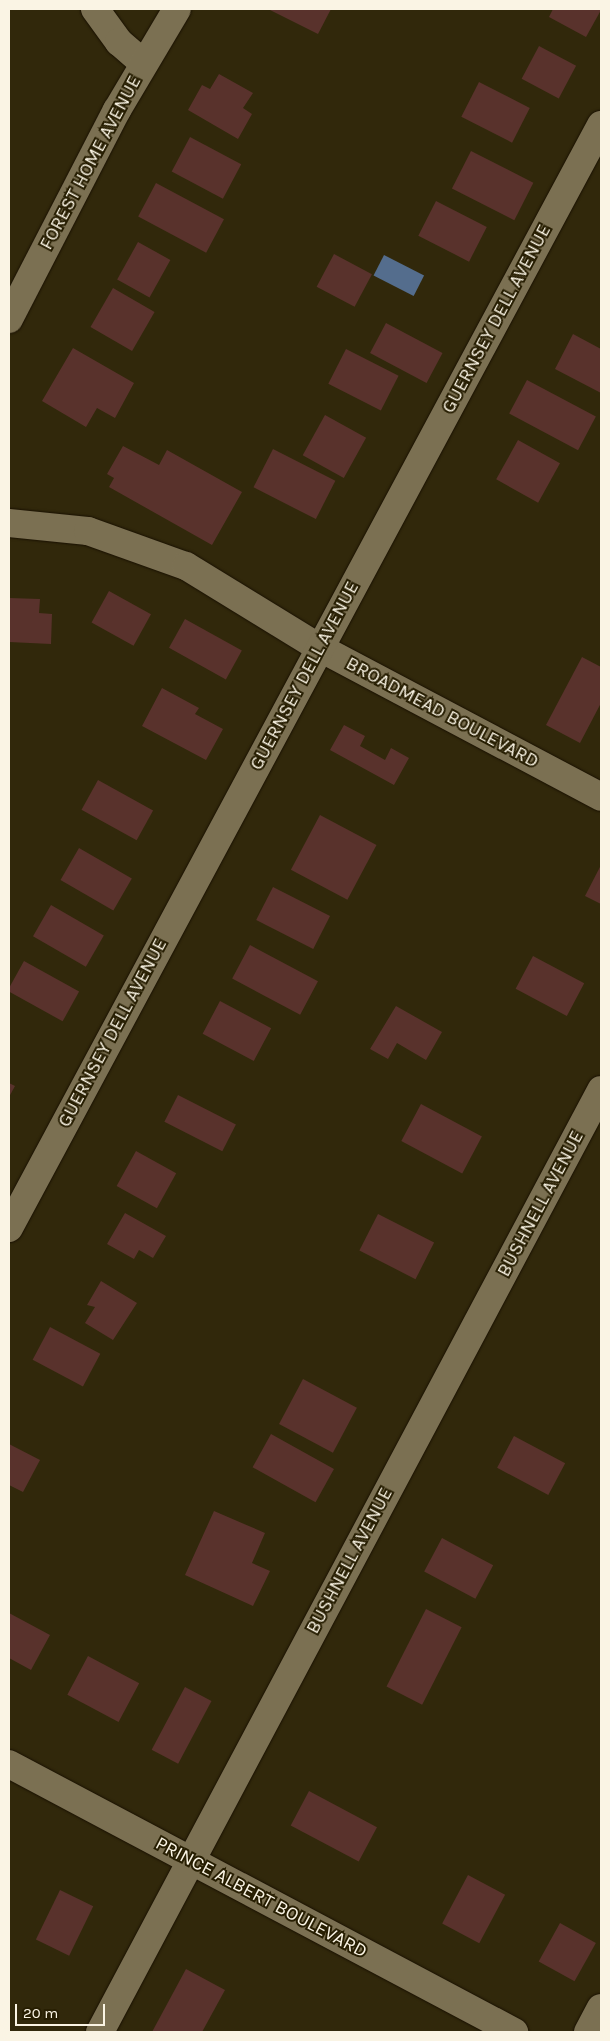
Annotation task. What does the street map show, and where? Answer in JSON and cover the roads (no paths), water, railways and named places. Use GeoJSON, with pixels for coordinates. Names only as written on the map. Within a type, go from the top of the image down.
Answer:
{"type":"FeatureCollection","features":[{"type":"Feature","properties":{"kind":"street"},"geometry":{"type":"LineString","coordinates":[[95,9],[119,42],[144,64]]}},
{"type":"Feature","properties":{"kind":"street","name":"FOREST HOME AVENUE"},"geometry":{"type":"LineString","coordinates":[[9,319],[144,64],[177,9]]}},
{"type":"Feature","properties":{"kind":"street","name":"GUERNSEY DELL AVENUE"},"geometry":{"type":"LineString","coordinates":[[9,1228],[601,125]]}},
{"type":"Feature","properties":{"kind":"street","name":"BROADMEAD BOULEVARD"},"geometry":{"type":"LineString","coordinates":[[9,524],[88,530],[133,543],[242,598],[320,648],[601,797]]}},
{"type":"Feature","properties":{"kind":"street","name":"BUSHNELL AVENUE"},"geometry":{"type":"LineString","coordinates":[[100,2032],[601,1090]]}},
{"type":"Feature","properties":{"kind":"street","name":"PRINCE ALBERT BOULEVARD"},"geometry":{"type":"LineString","coordinates":[[9,1764],[514,2032]]}},
{"type":"Feature","properties":{"kind":"street"},"geometry":{"type":"LineString","coordinates":[[588,2032],[601,2008]]}},
{"type":"Feature","properties":{"kind":"water"},"geometry":{"type":"Polygon","coordinates":[[[384,255],[424,275],[414,296],[374,275],[384,255]]]}}]}
